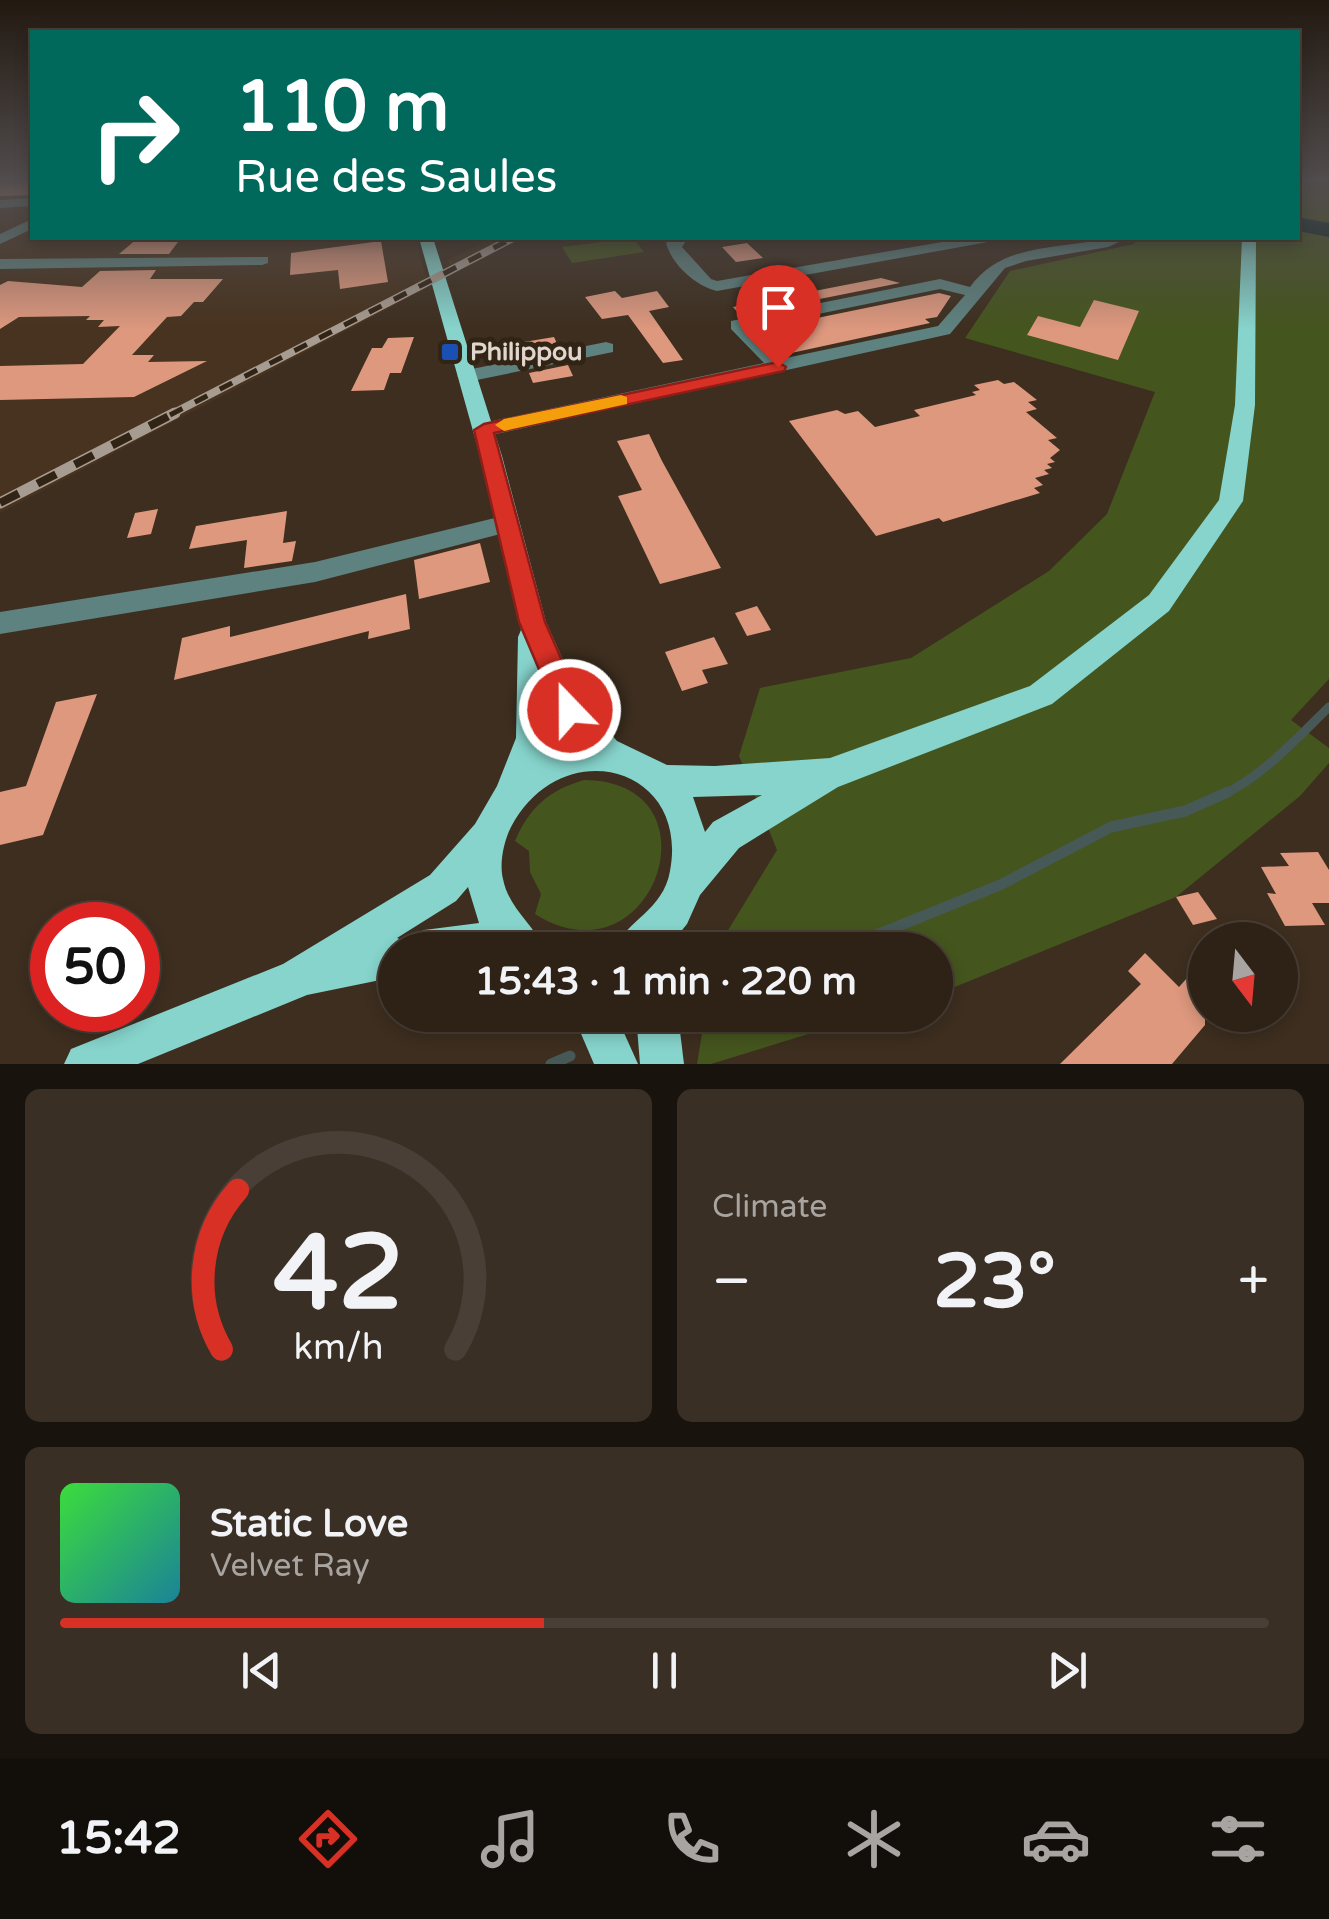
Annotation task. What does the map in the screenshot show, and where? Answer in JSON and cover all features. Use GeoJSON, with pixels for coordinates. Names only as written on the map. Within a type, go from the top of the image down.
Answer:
{"type":"FeatureCollection","features":[{"type":"Feature","properties":{"kind":"main road"},"geometry":{"type":"LineString","coordinates":[[427,240],[484,430],[532,622],[570,710],[608,755]]}},
{"type":"Feature","properties":{"kind":"main road"},"geometry":{"type":"LineString","coordinates":[[656,932],[726,835],[830,774],[1041,695],[1159,603],[1232,501],[1245,405],[1249,240]]}},
{"type":"Feature","properties":{"kind":"main road"},"geometry":{"type":"LineString","coordinates":[[296,979],[443,888],[462,870],[486,836],[510,794],[532,738],[532,622]]}},
{"type":"Feature","properties":{"kind":"main road"},"geometry":{"type":"LineString","coordinates":[[510,794],[547,765],[567,758],[608,755],[646,769],[662,782],[676,798],[690,838],[681,896],[670,932]]}},
{"type":"Feature","properties":{"kind":"main road"},"geometry":{"type":"LineString","coordinates":[[662,782],[830,774]]}},
{"type":"Feature","properties":{"kind":"main road"},"geometry":{"type":"LineString","coordinates":[[486,836],[482,874],[490,910],[504,932]]}},
{"type":"Feature","properties":{"kind":"main road"},"geometry":{"type":"LineString","coordinates":[[86,1064],[296,979],[378,961]]}},
{"type":"Feature","properties":{"kind":"main road"},"geometry":{"type":"LineString","coordinates":[[602,1032],[616,1064]]}},
{"type":"Feature","properties":{"kind":"main road"},"geometry":{"type":"LineString","coordinates":[[659,1032],[662,1064]]}},
{"type":"Feature","properties":{"kind":"street"},"geometry":{"type":"LineString","coordinates":[[678,240],[674,248],[704,283],[717,286],[977,240]]}},
{"type":"Feature","properties":{"kind":"street"},"geometry":{"type":"LineString","coordinates":[[484,430],[944,330],[954,324],[1002,263],[1111,240]]}},
{"type":"Feature","properties":{"kind":"street"},"geometry":{"type":"LineString","coordinates":[[0,264],[262,260]]}},
{"type":"Feature","properties":{"kind":"street"},"geometry":{"type":"LineString","coordinates":[[778,367],[737,325],[940,284],[975,293]]}},
{"type":"Feature","properties":{"kind":"street"},"geometry":{"type":"LineString","coordinates":[[467,376],[606,348]]}},
{"type":"Feature","properties":{"kind":"street"},"geometry":{"type":"LineString","coordinates":[[0,623],[314,572],[507,524]]}},
{"type":"Feature","properties":{"kind":"shaded area"},"geometry":{"type":"Polygon","coordinates":[[[0,230],[30,230],[30,240],[416,240],[429,287],[0,513],[0,230]]]}},
{"type":"Feature","properties":{"kind":"shaded area"},"geometry":{"type":"Polygon","coordinates":[[[487,240],[520,240],[452,272],[448,260],[487,240]]]}},
{"type":"Feature","properties":{"kind":"green space"},"geometry":{"type":"Polygon","coordinates":[[[1300,230],[1329,230],[1329,679],[1291,720],[1329,748],[1329,763],[1300,796],[1176,897],[953,988],[953,932],[727,932],[777,850],[739,756],[760,688],[911,658],[1049,571],[1107,514],[1155,392],[965,338],[1010,271],[1134,244],[1135,240],[1300,240],[1300,230]]]}},
{"type":"Feature","properties":{"kind":"green space"},"geometry":{"type":"Polygon","coordinates":[[[635,240],[644,252],[572,263],[562,247],[635,240]]]}},
{"type":"Feature","properties":{"kind":"green space"},"geometry":{"type":"Polygon","coordinates":[[[584,780],[627,789],[652,812],[661,843],[657,876],[640,905],[613,925],[577,930],[535,914],[541,894],[530,872],[529,851],[515,841],[542,802],[560,789],[584,780]]]}},
{"type":"Feature","properties":{"kind":"green space"},"geometry":{"type":"Polygon","coordinates":[[[702,1032],[815,1032],[711,1064],[697,1064],[702,1032]]]}},
{"type":"Feature","properties":{"kind":"building"},"geometry":{"type":"Polygon","coordinates":[[[136,240],[180,240],[169,254],[119,254],[136,240]]]}},
{"type":"Feature","properties":{"kind":"building"},"geometry":{"type":"Polygon","coordinates":[[[381,241],[388,282],[340,289],[338,270],[290,275],[291,253],[381,241]]]}},
{"type":"Feature","properties":{"kind":"building"},"geometry":{"type":"Polygon","coordinates":[[[747,243],[763,258],[736,262],[722,247],[747,243]]]}},
{"type":"Feature","properties":{"kind":"building"},"geometry":{"type":"Polygon","coordinates":[[[156,270],[150,279],[223,279],[203,302],[194,302],[181,316],[167,317],[132,355],[154,355],[148,362],[207,361],[134,397],[0,400],[0,366],[83,364],[120,326],[98,327],[104,320],[86,320],[90,316],[19,317],[0,329],[0,285],[8,281],[82,287],[100,271],[156,270]]]}},
{"type":"Feature","properties":{"kind":"building"},"geometry":{"type":"Polygon","coordinates":[[[881,278],[900,283],[740,315],[733,307],[881,278]]]}},
{"type":"Feature","properties":{"kind":"building"},"geometry":{"type":"Polygon","coordinates":[[[615,291],[622,298],[657,291],[669,307],[649,311],[683,360],[663,363],[628,315],[602,319],[585,297],[615,291]]]}},
{"type":"Feature","properties":{"kind":"building"},"geometry":{"type":"Polygon","coordinates":[[[939,293],[951,296],[937,317],[925,319],[930,323],[782,355],[758,330],[939,293]]]}},
{"type":"Feature","properties":{"kind":"building"},"geometry":{"type":"Polygon","coordinates":[[[1094,300],[1139,311],[1118,360],[1027,335],[1038,316],[1080,327],[1094,300]]]}},
{"type":"Feature","properties":{"kind":"building"},"geometry":{"type":"Polygon","coordinates":[[[414,337],[401,373],[390,373],[384,390],[351,391],[372,348],[382,348],[388,338],[414,337]]]}},
{"type":"Feature","properties":{"kind":"building"},"geometry":{"type":"Polygon","coordinates":[[[554,337],[559,348],[522,355],[518,343],[554,337]]]}},
{"type":"Feature","properties":{"kind":"building"},"geometry":{"type":"Polygon","coordinates":[[[568,365],[573,376],[533,383],[529,373],[568,365]]]}},
{"type":"Feature","properties":{"kind":"building"},"geometry":{"type":"Polygon","coordinates":[[[998,380],[1004,384],[1014,382],[1037,400],[1028,402],[1037,409],[1026,412],[1057,438],[1048,440],[1060,450],[1050,458],[1055,462],[1047,464],[1052,468],[1044,470],[1049,474],[1035,478],[1043,485],[1034,488],[1040,493],[943,522],[939,518],[876,536],[789,421],[837,410],[845,414],[858,411],[875,427],[920,416],[914,410],[976,395],[972,392],[980,390],[974,385],[998,380]]]}},
{"type":"Feature","properties":{"kind":"building"},"geometry":{"type":"Polygon","coordinates":[[[649,434],[721,568],[660,584],[618,496],[642,490],[617,441],[649,434]]]}},
{"type":"Feature","properties":{"kind":"building"},"geometry":{"type":"Polygon","coordinates":[[[158,509],[151,534],[127,538],[135,513],[158,509]]]}},
{"type":"Feature","properties":{"kind":"building"},"geometry":{"type":"Polygon","coordinates":[[[287,511],[283,543],[296,541],[292,561],[244,568],[247,540],[189,549],[196,526],[287,511]]]}},
{"type":"Feature","properties":{"kind":"building"},"geometry":{"type":"Polygon","coordinates":[[[480,543],[490,582],[419,599],[414,560],[480,543]]]}},
{"type":"Feature","properties":{"kind":"building"},"geometry":{"type":"Polygon","coordinates":[[[406,594],[410,629],[368,639],[369,631],[174,680],[182,638],[230,626],[230,637],[406,594]]]}},
{"type":"Feature","properties":{"kind":"building"},"geometry":{"type":"Polygon","coordinates":[[[757,606],[771,630],[747,636],[735,613],[757,606]]]}},
{"type":"Feature","properties":{"kind":"building"},"geometry":{"type":"Polygon","coordinates":[[[714,637],[728,664],[702,670],[708,683],[682,691],[665,652],[714,637]]]}},
{"type":"Feature","properties":{"kind":"building"},"geometry":{"type":"Polygon","coordinates":[[[97,694],[43,835],[0,845],[0,792],[26,786],[56,702],[97,694]]]}},
{"type":"Feature","properties":{"kind":"building"},"geometry":{"type":"Polygon","coordinates":[[[1318,852],[1329,870],[1329,903],[1312,903],[1325,925],[1283,922],[1267,893],[1276,894],[1261,867],[1289,866],[1280,853],[1318,852]]]}},
{"type":"Feature","properties":{"kind":"building"},"geometry":{"type":"Polygon","coordinates":[[[1198,892],[1217,919],[1191,922],[1176,897],[1198,892]]]}},
{"type":"Feature","properties":{"kind":"building"},"geometry":{"type":"Polygon","coordinates":[[[1145,953],[1179,987],[1188,977],[1188,1032],[1199,1032],[1172,1064],[1060,1064],[1141,984],[1128,971],[1145,953]]]}},
{"type":"Feature","properties":{"kind":"waterway"},"geometry":{"type":"LineString","coordinates":[[1226,793],[1265,767],[1329,707]]}},
{"type":"Feature","properties":{"kind":"waterway"},"geometry":{"type":"LineString","coordinates":[[884,932],[1000,885],[1111,827],[1185,811],[1226,793]]}},
{"type":"Feature","properties":{"kind":"waterway"},"geometry":{"type":"LineString","coordinates":[[1222,795],[1226,793]]}},
{"type":"Feature","properties":{"kind":"waterway"},"geometry":{"type":"LineString","coordinates":[[551,1064],[570,1056]]}},
{"type":"Feature","properties":{"kind":"railway"},"geometry":{"type":"LineString","coordinates":[[170,415],[509,240]]}},
{"type":"Feature","properties":{"kind":"railway"},"geometry":{"type":"LineString","coordinates":[[0,503],[175,413]]}},
{"type":"Feature","properties":{"kind":"slow traffic"},"geometry":{"type":"LineString","coordinates":[[504,425],[621,401]]}},
{"type":"Feature","properties":{"kind":"place","name":"Philippou"},"geometry":{"type":"Point","coordinates":[450,352]}},
{"type":"Feature","properties":{"kind":"route"},"geometry":{"type":"LineString","coordinates":[[570,710],[532,622],[484,430],[778,367]]}}]}
